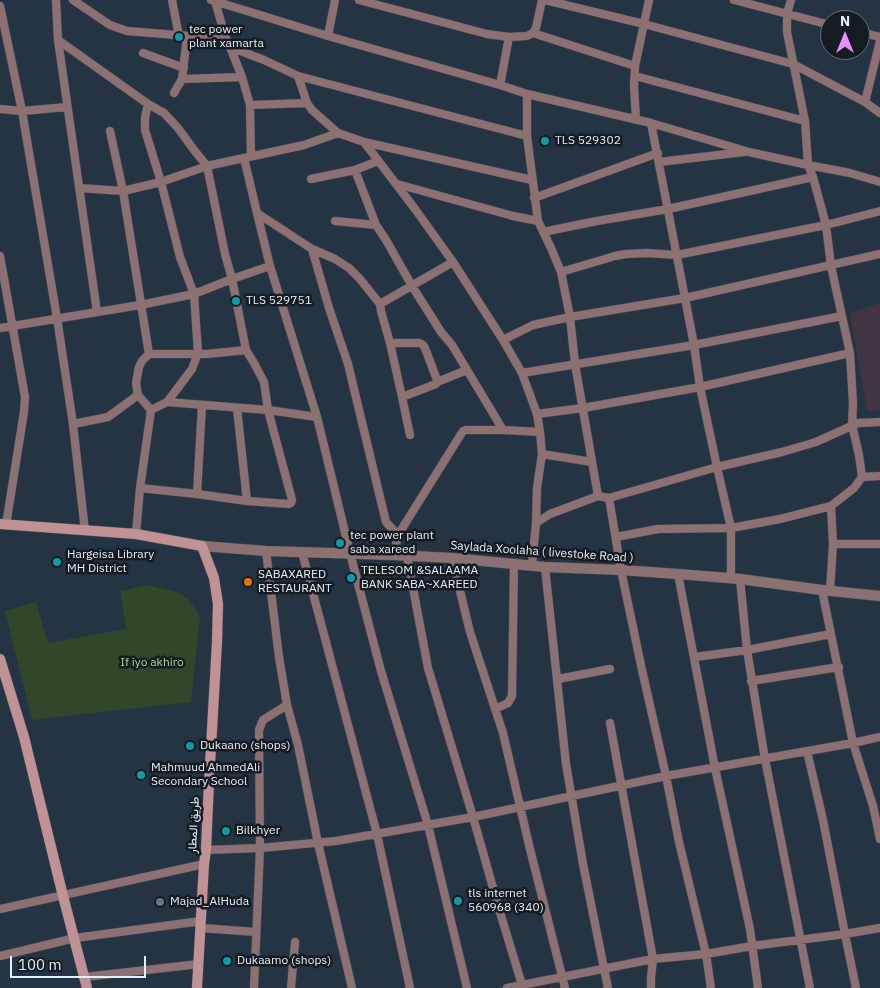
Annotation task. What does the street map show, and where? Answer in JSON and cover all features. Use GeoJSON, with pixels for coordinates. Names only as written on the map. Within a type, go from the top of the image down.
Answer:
{"type":"FeatureCollection","features":[{"type":"Feature","properties":{"kind":"main road"},"geometry":{"type":"LineString","coordinates":[[3,525],[136,534],[202,546]]}},
{"type":"Feature","properties":{"kind":"main road","name":"طريق المطار"},"geometry":{"type":"LineString","coordinates":[[197,988],[218,604],[214,578],[202,546]]}},
{"type":"Feature","properties":{"kind":"main road"},"geometry":{"type":"LineString","coordinates":[[0,659],[24,737],[87,988]]}},
{"type":"Feature","properties":{"kind":"street"},"geometry":{"type":"LineString","coordinates":[[56,0],[58,40],[97,312]]}},
{"type":"Feature","properties":{"kind":"street"},"geometry":{"type":"LineString","coordinates":[[73,0],[110,25],[127,31],[226,39]]}},
{"type":"Feature","properties":{"kind":"street"},"geometry":{"type":"LineString","coordinates":[[172,0],[183,36],[184,68],[182,79],[174,93]]}},
{"type":"Feature","properties":{"kind":"street"},"geometry":{"type":"LineString","coordinates":[[328,36],[335,0]]}},
{"type":"Feature","properties":{"kind":"street"},"geometry":{"type":"LineString","coordinates":[[359,0],[487,34],[509,37],[527,36],[533,33],[544,0],[644,24],[793,64],[865,102],[880,113]]}},
{"type":"Feature","properties":{"kind":"street"},"geometry":{"type":"LineString","coordinates":[[636,119],[635,66],[649,0]]}},
{"type":"Feature","properties":{"kind":"street"},"geometry":{"type":"LineString","coordinates":[[734,0],[820,22]]}},
{"type":"Feature","properties":{"kind":"street"},"geometry":{"type":"LineString","coordinates":[[791,0],[787,14],[787,32],[805,122],[808,165],[826,225],[831,266],[850,353],[853,403],[852,425],[862,478]]}},
{"type":"Feature","properties":{"kind":"street"},"geometry":{"type":"LineString","coordinates":[[213,1],[527,94],[636,119],[749,152],[850,173],[880,182]]}},
{"type":"Feature","properties":{"kind":"street"},"geometry":{"type":"LineString","coordinates":[[213,1],[242,77],[250,105],[248,157],[256,213],[270,266],[317,417],[381,671],[428,825],[467,988]]}},
{"type":"Feature","properties":{"kind":"street"},"geometry":{"type":"LineString","coordinates":[[0,6],[22,111],[57,318],[73,424],[86,531]]}},
{"type":"Feature","properties":{"kind":"street"},"geometry":{"type":"LineString","coordinates":[[533,33],[635,66]]}},
{"type":"Feature","properties":{"kind":"street"},"geometry":{"type":"LineString","coordinates":[[500,85],[509,37]]}},
{"type":"Feature","properties":{"kind":"street"},"geometry":{"type":"LineString","coordinates":[[58,40],[172,120],[207,166],[246,350],[262,379],[268,410],[292,500],[289,504],[247,501],[140,488]]}},
{"type":"Feature","properties":{"kind":"street"},"geometry":{"type":"LineString","coordinates":[[865,102],[877,71],[880,41]]}},
{"type":"Feature","properties":{"kind":"street"},"geometry":{"type":"LineString","coordinates":[[230,47],[298,76],[527,136]]}},
{"type":"Feature","properties":{"kind":"street"},"geometry":{"type":"LineString","coordinates":[[143,53],[184,68]]}},
{"type":"Feature","properties":{"kind":"street"},"geometry":{"type":"LineString","coordinates":[[298,76],[306,103],[338,133],[364,142],[532,180]]}},
{"type":"Feature","properties":{"kind":"street"},"geometry":{"type":"LineString","coordinates":[[635,76],[805,122]]}},
{"type":"Feature","properties":{"kind":"street"},"geometry":{"type":"LineString","coordinates":[[182,79],[242,77]]}},
{"type":"Feature","properties":{"kind":"street"},"geometry":{"type":"LineString","coordinates":[[527,94],[527,136],[538,221],[561,272],[570,317],[575,364],[598,496]]}},
{"type":"Feature","properties":{"kind":"street"},"geometry":{"type":"LineString","coordinates":[[250,105],[306,103]]}},
{"type":"Feature","properties":{"kind":"street"},"geometry":{"type":"LineString","coordinates":[[148,104],[145,130],[180,257],[194,294],[198,353],[192,369],[167,402],[151,410]]}},
{"type":"Feature","properties":{"kind":"street"},"geometry":{"type":"LineString","coordinates":[[0,109],[22,111],[67,107]]}},
{"type":"Feature","properties":{"kind":"street"},"geometry":{"type":"LineString","coordinates":[[651,123],[686,298],[700,387],[716,467],[731,528],[735,579],[751,681],[810,988]]}},
{"type":"Feature","properties":{"kind":"street"},"geometry":{"type":"LineString","coordinates":[[110,131],[123,191],[149,354]]}},
{"type":"Feature","properties":{"kind":"street"},"geometry":{"type":"LineString","coordinates":[[79,188],[123,191],[160,182],[207,166],[304,146],[338,133]]}},
{"type":"Feature","properties":{"kind":"street"},"geometry":{"type":"LineString","coordinates":[[364,142],[453,262],[522,373],[537,414],[542,454],[537,488],[532,565]]}},
{"type":"Feature","properties":{"kind":"street"},"geometry":{"type":"LineString","coordinates":[[659,162],[749,152]]}},
{"type":"Feature","properties":{"kind":"street"},"geometry":{"type":"LineString","coordinates":[[534,198],[658,153]]}},
{"type":"Feature","properties":{"kind":"street"},"geometry":{"type":"LineString","coordinates":[[311,179],[355,170],[378,161]]}},
{"type":"Feature","properties":{"kind":"street"},"geometry":{"type":"LineString","coordinates":[[355,170],[376,225],[412,286],[452,345],[503,430]]}},
{"type":"Feature","properties":{"kind":"street"},"geometry":{"type":"LineString","coordinates":[[543,232],[668,209],[813,177]]}},
{"type":"Feature","properties":{"kind":"street"},"geometry":{"type":"LineString","coordinates":[[396,184],[538,221]]}},
{"type":"Feature","properties":{"kind":"street"},"geometry":{"type":"LineString","coordinates":[[561,272],[615,256],[646,253],[677,255],[826,225],[880,211]]}},
{"type":"Feature","properties":{"kind":"street"},"geometry":{"type":"LineString","coordinates":[[256,213],[312,249],[335,259],[349,268],[380,304],[410,435]]}},
{"type":"Feature","properties":{"kind":"street"},"geometry":{"type":"LineString","coordinates":[[335,221],[376,225]]}},
{"type":"Feature","properties":{"kind":"street"},"geometry":{"type":"LineString","coordinates":[[312,249],[348,364],[386,522],[398,535]]}},
{"type":"Feature","properties":{"kind":"street"},"geometry":{"type":"LineString","coordinates":[[503,340],[533,325],[686,298],[880,254]]}},
{"type":"Feature","properties":{"kind":"street"},"geometry":{"type":"LineString","coordinates":[[0,256],[25,397],[24,412],[3,525]]}},
{"type":"Feature","properties":{"kind":"street"},"geometry":{"type":"LineString","coordinates":[[380,304],[453,262]]}},
{"type":"Feature","properties":{"kind":"street"},"geometry":{"type":"LineString","coordinates":[[0,328],[194,294],[270,266]]}},
{"type":"Feature","properties":{"kind":"street"},"geometry":{"type":"LineString","coordinates":[[522,373],[694,345],[842,316]]}},
{"type":"Feature","properties":{"kind":"street"},"geometry":{"type":"LineString","coordinates":[[390,343],[420,343],[423,345],[426,348],[437,382]]}},
{"type":"Feature","properties":{"kind":"street"},"geometry":{"type":"LineString","coordinates":[[136,534],[140,488],[151,410],[138,395],[136,383],[142,360],[149,354],[246,350]]}},
{"type":"Feature","properties":{"kind":"street"},"geometry":{"type":"LineString","coordinates":[[537,414],[583,408],[700,387],[850,353]]}},
{"type":"Feature","properties":{"kind":"street"},"geometry":{"type":"LineString","coordinates":[[402,397],[467,370]]}},
{"type":"Feature","properties":{"kind":"street"},"geometry":{"type":"LineString","coordinates":[[73,424],[108,417],[138,395]]}},
{"type":"Feature","properties":{"kind":"street"},"geometry":{"type":"LineString","coordinates":[[167,402],[268,410],[317,417]]}},
{"type":"Feature","properties":{"kind":"street"},"geometry":{"type":"LineString","coordinates":[[197,494],[202,405]]}},
{"type":"Feature","properties":{"kind":"street"},"geometry":{"type":"LineString","coordinates":[[237,408],[247,501]]}},
{"type":"Feature","properties":{"kind":"street"},"geometry":{"type":"LineString","coordinates":[[536,523],[550,514],[598,496],[609,498],[716,467],[782,452],[816,442],[858,422],[880,422]]}},
{"type":"Feature","properties":{"kind":"street"},"geometry":{"type":"LineString","coordinates":[[394,555],[398,535],[463,431],[503,430],[540,432]]}},
{"type":"Feature","properties":{"kind":"street"},"geometry":{"type":"LineString","coordinates":[[542,454],[592,462]]}},
{"type":"Feature","properties":{"kind":"street"},"geometry":{"type":"LineString","coordinates":[[616,537],[658,529],[731,528],[780,519],[831,506],[854,488],[862,478],[880,476]]}},
{"type":"Feature","properties":{"kind":"street"},"geometry":{"type":"LineString","coordinates":[[609,498],[621,570],[642,670],[712,988]]}},
{"type":"Feature","properties":{"kind":"street"},"geometry":{"type":"LineString","coordinates":[[831,506],[833,544],[826,591],[831,634],[853,743],[873,806],[880,839]]}},
{"type":"Feature","properties":{"kind":"street"},"geometry":{"type":"LineString","coordinates":[[833,544],[880,544]]}},
{"type":"Feature","properties":{"kind":"street","name":"Saylada Xoolaha ( livestoke Road )"},"geometry":{"type":"LineString","coordinates":[[202,546],[266,551],[452,558],[545,567],[678,574],[880,596]]}},
{"type":"Feature","properties":{"kind":"street"},"geometry":{"type":"LineString","coordinates":[[266,551],[287,706],[298,745],[318,843],[352,988]]}},
{"type":"Feature","properties":{"kind":"street"},"geometry":{"type":"LineString","coordinates":[[302,552],[377,834],[410,988]]}},
{"type":"Feature","properties":{"kind":"street"},"geometry":{"type":"LineString","coordinates":[[407,556],[428,668],[523,987]]}},
{"type":"Feature","properties":{"kind":"street"},"geometry":{"type":"LineString","coordinates":[[452,558],[470,632],[503,733],[565,988]]}},
{"type":"Feature","properties":{"kind":"street"},"geometry":{"type":"LineString","coordinates":[[495,709],[508,703],[512,696],[514,564]]}},
{"type":"Feature","properties":{"kind":"street"},"geometry":{"type":"LineString","coordinates":[[545,567],[566,764],[608,988]]}},
{"type":"Feature","properties":{"kind":"street"},"geometry":{"type":"LineString","coordinates":[[678,574],[715,768],[750,929],[758,988]]}},
{"type":"Feature","properties":{"kind":"street"},"geometry":{"type":"LineString","coordinates":[[695,657],[747,650],[831,634]]}},
{"type":"Feature","properties":{"kind":"street"},"geometry":{"type":"LineString","coordinates":[[751,681],[839,667]]}},
{"type":"Feature","properties":{"kind":"street"},"geometry":{"type":"LineString","coordinates":[[558,679],[610,669]]}},
{"type":"Feature","properties":{"kind":"street"},"geometry":{"type":"LineString","coordinates":[[254,988],[260,848],[259,730],[263,720],[287,706]]}},
{"type":"Feature","properties":{"kind":"street"},"geometry":{"type":"LineString","coordinates":[[610,723],[653,959],[651,988]]}},
{"type":"Feature","properties":{"kind":"street"},"geometry":{"type":"LineString","coordinates":[[206,850],[260,848],[336,841],[428,825],[666,776],[765,760],[880,737]]}},
{"type":"Feature","properties":{"kind":"street"},"geometry":{"type":"LineString","coordinates":[[807,751],[823,820],[856,988]]}},
{"type":"Feature","properties":{"kind":"street"},"geometry":{"type":"LineString","coordinates":[[0,909],[204,864]]}},
{"type":"Feature","properties":{"kind":"street"},"geometry":{"type":"LineString","coordinates":[[0,956],[75,938],[201,924],[256,932]]}},
{"type":"Feature","properties":{"kind":"street"},"geometry":{"type":"LineString","coordinates":[[507,988],[523,987],[562,976],[653,959],[706,954],[880,928]]}},
{"type":"Feature","properties":{"kind":"street"},"geometry":{"type":"LineString","coordinates":[[291,988],[295,942]]}},
{"type":"Feature","properties":{"kind":"street"},"geometry":{"type":"LineString","coordinates":[[85,977],[199,964]]}},
{"type":"Feature","properties":{"kind":"shaded area"},"geometry":{"type":"Polygon","coordinates":[[[880,303],[880,411],[867,411],[850,313],[880,303]]]}},
{"type":"Feature","properties":{"kind":"green space","name":"If iyo akhiro"},"geometry":{"type":"Polygon","coordinates":[[[146,585],[177,592],[188,599],[200,616],[191,702],[32,720],[5,611],[36,602],[48,643],[126,629],[120,590],[146,585]]]}},
{"type":"Feature","properties":{"kind":"place","name":"tec power plant xamarta"},"geometry":{"type":"Point","coordinates":[179,37]}},
{"type":"Feature","properties":{"kind":"place","name":"TLS 529302"},"geometry":{"type":"Point","coordinates":[545,141]}},
{"type":"Feature","properties":{"kind":"place","name":"TLS 529751"},"geometry":{"type":"Point","coordinates":[236,301]}},
{"type":"Feature","properties":{"kind":"place","name":"tec power plant saba xareed"},"geometry":{"type":"Point","coordinates":[340,543]}},
{"type":"Feature","properties":{"kind":"place","name":"Hargeisa Library MH District"},"geometry":{"type":"Point","coordinates":[57,562]}},
{"type":"Feature","properties":{"kind":"place","name":"TELESOM &SALAAMA BANK SABA~XAREED"},"geometry":{"type":"Point","coordinates":[351,578]}},
{"type":"Feature","properties":{"kind":"place","name":"SABAXARED RESTAURANT"},"geometry":{"type":"Point","coordinates":[248,582]}},
{"type":"Feature","properties":{"kind":"place","name":"Dukaano (shops)"},"geometry":{"type":"Point","coordinates":[190,746]}},
{"type":"Feature","properties":{"kind":"place","name":"Mahmuud AhmedAli Secondary School"},"geometry":{"type":"Point","coordinates":[141,775]}},
{"type":"Feature","properties":{"kind":"place","name":"Bilkhyer"},"geometry":{"type":"Point","coordinates":[226,831]}},
{"type":"Feature","properties":{"kind":"place","name":"tls internet 560968 (340)"},"geometry":{"type":"Point","coordinates":[458,901]}},
{"type":"Feature","properties":{"kind":"place","name":"Majad_AlHuda"},"geometry":{"type":"Point","coordinates":[160,902]}},
{"type":"Feature","properties":{"kind":"place","name":"Dukaamo (shops)"},"geometry":{"type":"Point","coordinates":[227,961]}}]}
